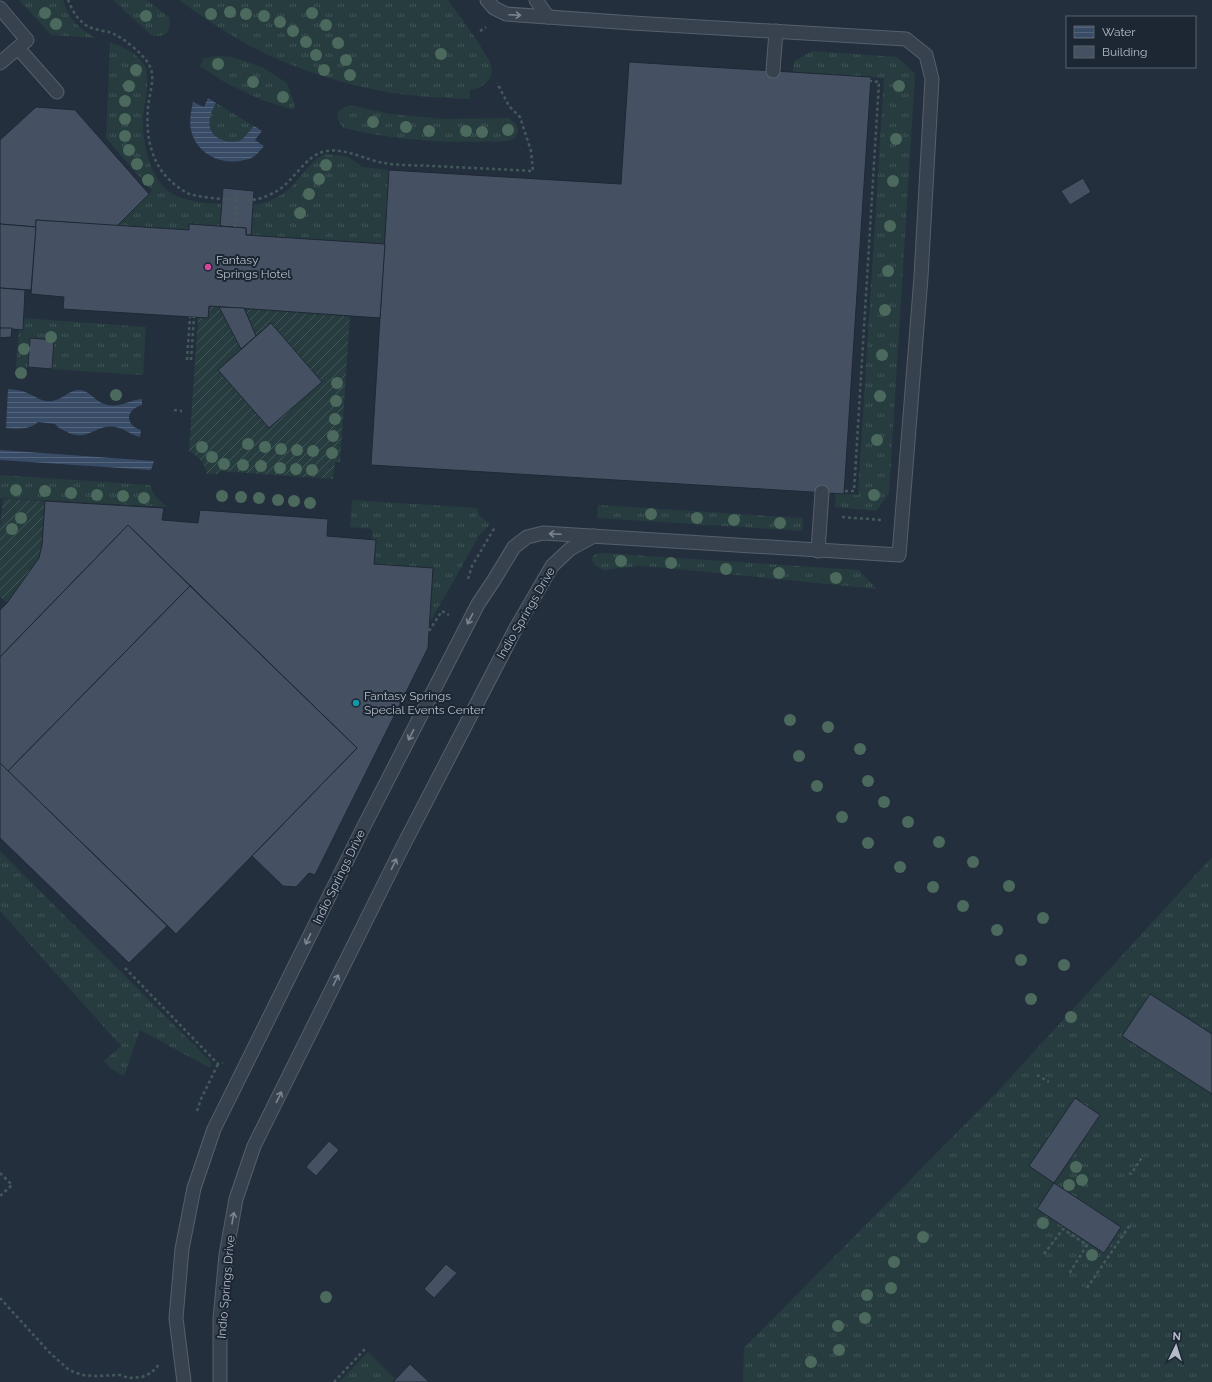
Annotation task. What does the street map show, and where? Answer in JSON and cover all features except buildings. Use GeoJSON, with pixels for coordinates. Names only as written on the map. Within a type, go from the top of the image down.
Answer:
{"type":"FeatureCollection","features":[{"type":"Feature","properties":{"kind":"lane"},"geometry":{"type":"LineString","coordinates":[[487,0],[494,8],[506,14],[906,39],[926,54],[932,79],[921,277],[900,555],[594,536]]}},
{"type":"Feature","properties":{"kind":"lane"},"geometry":{"type":"LineString","coordinates":[[536,0],[548,17]]}},
{"type":"Feature","properties":{"kind":"lane"},"geometry":{"type":"LineString","coordinates":[[0,8],[27,40],[3,59]]}},
{"type":"Feature","properties":{"kind":"lane"},"geometry":{"type":"LineString","coordinates":[[773,71],[776,31]]}},
{"type":"Feature","properties":{"kind":"lane"},"geometry":{"type":"LineString","coordinates":[[18,48],[57,92]]}},
{"type":"Feature","properties":{"kind":"lane"},"geometry":{"type":"LineString","coordinates":[[818,551],[822,492]]}},
{"type":"Feature","properties":{"kind":"lane","name":"Indio Springs Drive"},"geometry":{"type":"LineString","coordinates":[[184,1382],[176,1318],[182,1249],[194,1188],[214,1130],[363,828],[478,604],[514,547],[527,537],[543,533],[594,536]]}},
{"type":"Feature","properties":{"kind":"lane","name":"Indio Springs Drive"},"geometry":{"type":"LineString","coordinates":[[220,1382],[220,1318],[226,1255],[236,1199],[254,1146],[402,848],[516,628],[552,566],[570,548],[594,536]]}},
{"type":"Feature","properties":{"kind":"path"},"geometry":{"type":"LineString","coordinates":[[68,0],[81,22],[92,29],[111,33],[127,43],[147,62],[152,71],[147,127],[153,155],[161,171],[173,184],[188,193],[207,198],[256,200],[277,191],[287,184],[311,158],[323,151],[328,150],[349,153],[385,163],[533,171],[531,151],[520,116],[509,106],[497,83]]}},
{"type":"Feature","properties":{"kind":"path"},"geometry":{"type":"LineString","coordinates":[[845,491],[854,492],[856,468],[879,82],[870,81]]}},
{"type":"Feature","properties":{"kind":"path"},"geometry":{"type":"LineString","coordinates":[[235,227],[237,191]]}},
{"type":"Feature","properties":{"kind":"path"},"geometry":{"type":"LineString","coordinates":[[187,360],[190,317]]}},
{"type":"Feature","properties":{"kind":"path"},"geometry":{"type":"LineString","coordinates":[[191,360],[194,318]]}},
{"type":"Feature","properties":{"kind":"path"},"geometry":{"type":"LineString","coordinates":[[174,410],[182,411]]}},
{"type":"Feature","properties":{"kind":"path"},"geometry":{"type":"LineString","coordinates":[[836,517],[867,520]]}},
{"type":"Feature","properties":{"kind":"path"},"geometry":{"type":"LineString","coordinates":[[429,631],[442,611],[449,616]]}},
{"type":"Feature","properties":{"kind":"path"},"geometry":{"type":"LineString","coordinates":[[125,968],[218,1064],[223,1064]]}},
{"type":"Feature","properties":{"kind":"path"},"geometry":{"type":"LineString","coordinates":[[1037,1074],[1049,1082]]}},
{"type":"Feature","properties":{"kind":"path"},"geometry":{"type":"LineString","coordinates":[[1129,1173],[1131,1174],[1143,1156]]}},
{"type":"Feature","properties":{"kind":"path"},"geometry":{"type":"LineString","coordinates":[[0,1173],[12,1185],[0,1196]]}},
{"type":"Feature","properties":{"kind":"path"},"geometry":{"type":"LineString","coordinates":[[1087,1288],[1130,1225]]}},
{"type":"Feature","properties":{"kind":"path"},"geometry":{"type":"LineString","coordinates":[[1044,1254],[1062,1229],[1074,1235],[1087,1245],[1070,1274]]}},
{"type":"Feature","properties":{"kind":"path"},"geometry":{"type":"LineString","coordinates":[[0,1298],[49,1352],[69,1370],[82,1375],[95,1376],[120,1374],[129,1378],[142,1377],[151,1373],[158,1367]]}},
{"type":"Feature","properties":{"kind":"path"},"geometry":{"type":"LineString","coordinates":[[334,1382],[365,1349]]}},
{"type":"Feature","properties":{"kind":"green space"},"geometry":{"type":"Polygon","coordinates":[[[19,0],[63,0],[71,18],[95,38],[51,35],[19,0]]]}},
{"type":"Feature","properties":{"kind":"green space"},"geometry":{"type":"Polygon","coordinates":[[[113,0],[147,0],[169,17],[169,29],[165,34],[152,36],[113,0]]]}},
{"type":"Feature","properties":{"kind":"green space"},"geometry":{"type":"Polygon","coordinates":[[[179,0],[448,0],[489,60],[492,70],[491,75],[489,79],[479,88],[470,90],[470,99],[409,95],[369,89],[320,75],[289,64],[262,52],[226,32],[179,0]]]}},
{"type":"Feature","properties":{"kind":"green space"},"geometry":{"type":"Polygon","coordinates":[[[110,42],[126,49],[136,56],[144,64],[146,69],[147,81],[143,118],[144,138],[149,159],[158,179],[164,187],[177,196],[196,202],[222,204],[220,226],[189,224],[189,230],[117,226],[152,191],[106,138],[110,42]]]}},
{"type":"Feature","properties":{"kind":"green space"},"geometry":{"type":"Polygon","coordinates":[[[812,51],[897,57],[915,74],[889,494],[876,511],[835,507],[836,493],[858,495],[884,78],[793,72],[794,61],[812,51]]]}},
{"type":"Feature","properties":{"kind":"green space"},"geometry":{"type":"Polygon","coordinates":[[[219,56],[232,57],[262,67],[287,83],[295,105],[293,110],[262,100],[226,83],[200,66],[204,58],[219,56]]]}},
{"type":"Feature","properties":{"kind":"green space"},"geometry":{"type":"Polygon","coordinates":[[[216,103],[254,126],[245,137],[241,140],[233,142],[225,141],[214,135],[211,130],[210,120],[216,103]]]}},
{"type":"Feature","properties":{"kind":"green space"},"geometry":{"type":"Polygon","coordinates":[[[350,105],[391,114],[444,119],[508,118],[515,123],[518,129],[516,137],[509,141],[466,142],[406,139],[365,133],[344,128],[337,117],[342,109],[350,105]]]}},
{"type":"Feature","properties":{"kind":"green space"},"geometry":{"type":"Polygon","coordinates":[[[325,154],[346,156],[362,167],[389,170],[385,244],[251,235],[253,205],[271,200],[281,195],[294,184],[312,164],[325,154]]]}},
{"type":"Feature","properties":{"kind":"green space"},"geometry":{"type":"Polygon","coordinates":[[[209,306],[219,307],[241,349],[218,370],[269,428],[271,323],[256,336],[244,308],[350,316],[340,462],[335,462],[333,479],[219,471],[218,474],[207,474],[201,460],[189,451],[198,318],[208,318],[209,306]]]}},
{"type":"Feature","properties":{"kind":"green space"},"geometry":{"type":"Polygon","coordinates":[[[23,318],[146,327],[143,375],[16,367],[19,329],[23,318]]]}},
{"type":"Feature","properties":{"kind":"green space"},"geometry":{"type":"Polygon","coordinates":[[[0,475],[150,485],[157,498],[168,507],[0,498],[0,475]]]}},
{"type":"Feature","properties":{"kind":"green space"},"geometry":{"type":"Polygon","coordinates":[[[3,499],[45,501],[42,545],[39,558],[7,603],[0,597],[0,527],[3,499]]]}},
{"type":"Feature","properties":{"kind":"green space"},"geometry":{"type":"Polygon","coordinates":[[[352,500],[477,508],[479,515],[490,524],[479,536],[430,622],[433,568],[374,564],[376,540],[372,539],[372,529],[350,527],[352,500]]]}},
{"type":"Feature","properties":{"kind":"green space"},"geometry":{"type":"Polygon","coordinates":[[[598,505],[803,518],[802,531],[597,518],[598,505]]]}},
{"type":"Feature","properties":{"kind":"green space"},"geometry":{"type":"Polygon","coordinates":[[[602,553],[859,570],[877,589],[657,567],[639,566],[604,570],[595,566],[591,558],[596,554],[602,553]]]}},
{"type":"Feature","properties":{"kind":"green space"},"geometry":{"type":"Polygon","coordinates":[[[0,851],[212,1063],[210,1068],[140,1030],[124,1076],[110,1068],[104,1061],[121,1046],[0,911],[0,851]]]}},
{"type":"Feature","properties":{"kind":"green space"},"geometry":{"type":"Polygon","coordinates":[[[1212,857],[1212,1382],[743,1382],[744,1348],[998,1091],[1212,857]]]}},
{"type":"Feature","properties":{"kind":"green space"},"geometry":{"type":"Polygon","coordinates":[[[368,1352],[395,1379],[393,1382],[339,1382],[368,1352]]]}},
{"type":"Feature","properties":{"kind":"water"},"geometry":{"type":"Polygon","coordinates":[[[208,98],[216,103],[210,120],[211,130],[214,135],[225,141],[233,142],[239,141],[245,137],[254,126],[262,131],[255,140],[264,146],[256,155],[244,160],[227,161],[211,156],[198,146],[190,127],[190,116],[193,102],[204,107],[208,98]]]}},
{"type":"Feature","properties":{"kind":"water"},"geometry":{"type":"Polygon","coordinates":[[[8,389],[19,390],[46,401],[56,400],[76,390],[87,392],[101,403],[110,405],[119,405],[142,399],[142,405],[132,410],[129,418],[132,425],[141,430],[140,437],[115,427],[102,428],[80,435],[65,431],[55,424],[38,422],[27,428],[6,428],[8,389]]]}},
{"type":"Feature","properties":{"kind":"water"},"geometry":{"type":"Polygon","coordinates":[[[0,450],[154,461],[151,470],[0,460],[0,450]]]}},
{"type":"Feature","properties":{"kind":"place","name":"Fantasy Springs Hotel"},"geometry":{"type":"Point","coordinates":[208,267]}},
{"type":"Feature","properties":{"kind":"place","name":"Fantasy Springs Special Events Center"},"geometry":{"type":"Point","coordinates":[356,703]}}]}
